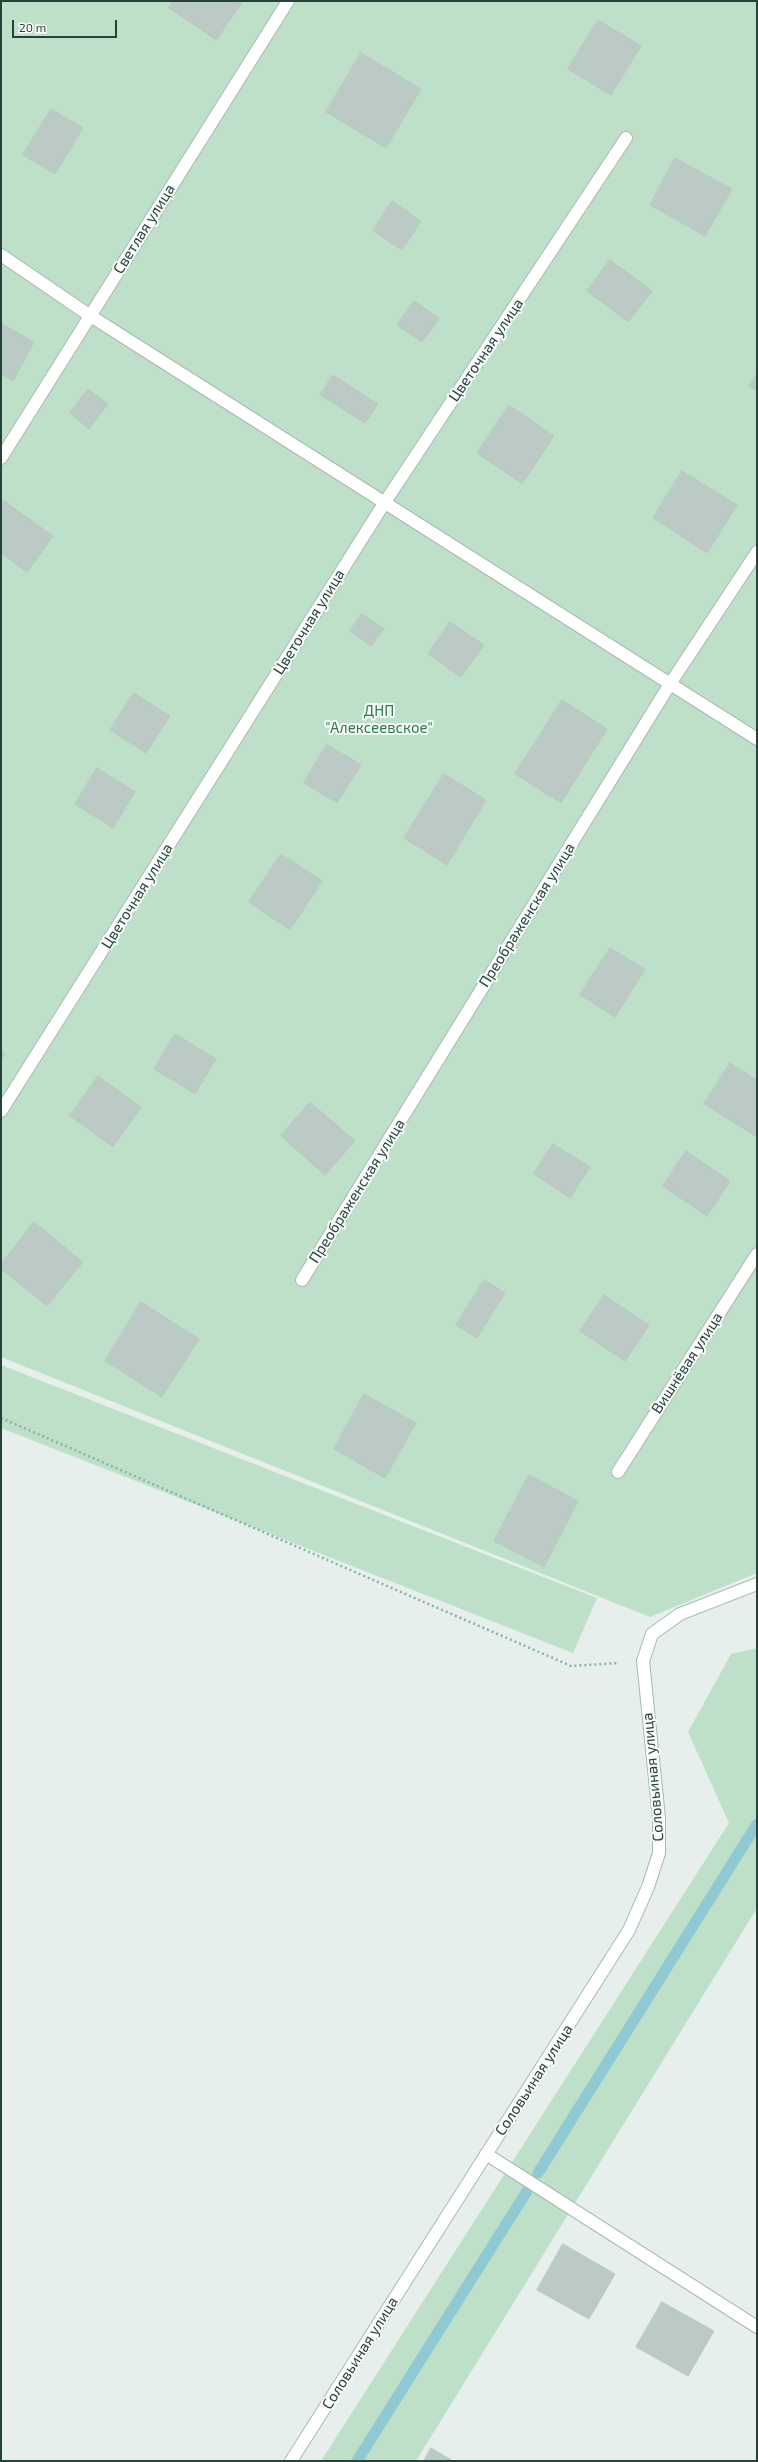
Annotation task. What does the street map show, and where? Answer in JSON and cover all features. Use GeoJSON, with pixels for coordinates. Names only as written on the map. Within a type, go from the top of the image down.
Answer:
{"type":"FeatureCollection","features":[{"type":"Feature","properties":{"kind":"street","name":"Светлая улица"},"geometry":{"type":"LineString","coordinates":[[1,458],[288,1]]}},
{"type":"Feature","properties":{"kind":"street","name":"Цветочная улица"},"geometry":{"type":"LineString","coordinates":[[1,1111],[385,502],[626,138]]}},
{"type":"Feature","properties":{"kind":"street"},"geometry":{"type":"LineString","coordinates":[[1,255],[90,315],[757,739]]}},
{"type":"Feature","properties":{"kind":"street","name":"Преображенская улица"},"geometry":{"type":"LineString","coordinates":[[302,1280],[670,684],[757,552]]}},
{"type":"Feature","properties":{"kind":"street","name":"Вишнёвая улица"},"geometry":{"type":"LineString","coordinates":[[618,1472],[757,1254]]}},
{"type":"Feature","properties":{"kind":"street"},"geometry":{"type":"LineString","coordinates":[[643,1661],[652,1634],[680,1614],[757,1584]]}},
{"type":"Feature","properties":{"kind":"street","name":"Соловьиная улица"},"geometry":{"type":"LineString","coordinates":[[291,2461],[629,1930],[648,1887],[659,1853],[659,1818],[643,1661]]}},
{"type":"Feature","properties":{"kind":"street"},"geometry":{"type":"LineString","coordinates":[[486,2154],[757,2327]]}},
{"type":"Feature","properties":{"kind":"path"},"geometry":{"type":"LineString","coordinates":[[1,1418],[570,1666],[643,1661]]}},
{"type":"Feature","properties":{"kind":"green space","name":"ДНП \"Алексеевское\""},"geometry":{"type":"Polygon","coordinates":[[[1,1],[757,1],[757,1573],[650,1617],[1,1357],[1,1]]]}},
{"type":"Feature","properties":{"kind":"green space"},"geometry":{"type":"Polygon","coordinates":[[[1,1365],[597,1598],[573,1653],[1,1428],[1,1365]]]}},
{"type":"Feature","properties":{"kind":"green space"},"geometry":{"type":"Polygon","coordinates":[[[757,1648],[757,1908],[416,2461],[321,2461],[729,1823],[688,1732],[731,1654],[757,1648]]]}},
{"type":"Feature","properties":{"kind":"building"},"geometry":{"type":"Polygon","coordinates":[[[173,1],[243,1],[216,40],[169,8],[173,1]]]}},
{"type":"Feature","properties":{"kind":"building"},"geometry":{"type":"Polygon","coordinates":[[[598,20],[641,46],[611,95],[568,69],[598,20]]]}},
{"type":"Feature","properties":{"kind":"building"},"geometry":{"type":"Polygon","coordinates":[[[361,53],[421,89],[386,148],[326,112],[361,53]]]}},
{"type":"Feature","properties":{"kind":"building"},"geometry":{"type":"Polygon","coordinates":[[[51,109],[83,128],[55,174],[23,155],[51,109]]]}},
{"type":"Feature","properties":{"kind":"building"},"geometry":{"type":"Polygon","coordinates":[[[675,158],[732,189],[705,236],[650,205],[675,158]]]}},
{"type":"Feature","properties":{"kind":"building"},"geometry":{"type":"Polygon","coordinates":[[[392,201],[421,221],[402,250],[373,231],[392,201]]]}},
{"type":"Feature","properties":{"kind":"building"},"geometry":{"type":"Polygon","coordinates":[[[610,260],[652,291],[628,322],[587,291],[610,260]]]}},
{"type":"Feature","properties":{"kind":"building"},"geometry":{"type":"Polygon","coordinates":[[[414,301],[439,318],[422,342],[397,325],[414,301]]]}},
{"type":"Feature","properties":{"kind":"building"},"geometry":{"type":"Polygon","coordinates":[[[2,324],[34,342],[13,381],[1,374],[2,324]]]}},
{"type":"Feature","properties":{"kind":"building"},"geometry":{"type":"Polygon","coordinates":[[[757,373],[757,391],[749,386],[757,373]]]}},
{"type":"Feature","properties":{"kind":"building"},"geometry":{"type":"Polygon","coordinates":[[[333,375],[378,404],[365,423],[320,395],[333,375]]]}},
{"type":"Feature","properties":{"kind":"building"},"geometry":{"type":"Polygon","coordinates":[[[88,389],[108,404],[89,429],[70,413],[88,389]]]}},
{"type":"Feature","properties":{"kind":"building"},"geometry":{"type":"Polygon","coordinates":[[[509,405],[554,436],[522,484],[477,453],[509,405]]]}},
{"type":"Feature","properties":{"kind":"building"},"geometry":{"type":"Polygon","coordinates":[[[682,471],[737,505],[707,553],[653,518],[682,471]]]}},
{"type":"Feature","properties":{"kind":"building"},"geometry":{"type":"Polygon","coordinates":[[[4,501],[53,536],[27,572],[1,553],[1,505],[4,501]]]}},
{"type":"Feature","properties":{"kind":"building"},"geometry":{"type":"Polygon","coordinates":[[[362,614],[384,629],[371,646],[350,631],[362,614]]]}},
{"type":"Feature","properties":{"kind":"building"},"geometry":{"type":"Polygon","coordinates":[[[450,622],[484,645],[461,677],[428,654],[450,622]]]}},
{"type":"Feature","properties":{"kind":"building"},"geometry":{"type":"Polygon","coordinates":[[[134,693],[170,716],[146,753],[110,730],[134,693]]]}},
{"type":"Feature","properties":{"kind":"building"},"geometry":{"type":"Polygon","coordinates":[[[562,700],[607,729],[561,803],[515,774],[562,700]]]}},
{"type":"Feature","properties":{"kind":"building"},"geometry":{"type":"Polygon","coordinates":[[[327,744],[361,765],[337,803],[304,783],[327,744]]]}},
{"type":"Feature","properties":{"kind":"building"},"geometry":{"type":"Polygon","coordinates":[[[97,768],[135,792],[113,828],[75,804],[97,768]]]}},
{"type":"Feature","properties":{"kind":"building"},"geometry":{"type":"Polygon","coordinates":[[[444,774],[486,800],[447,865],[404,838],[444,774]]]}},
{"type":"Feature","properties":{"kind":"building"},"geometry":{"type":"Polygon","coordinates":[[[281,854],[322,881],[290,930],[249,902],[281,854]]]}},
{"type":"Feature","properties":{"kind":"building"},"geometry":{"type":"Polygon","coordinates":[[[610,948],[645,969],[615,1017],[580,995],[610,948]]]}},
{"type":"Feature","properties":{"kind":"building"},"geometry":{"type":"Polygon","coordinates":[[[175,1034],[216,1059],[195,1094],[154,1069],[175,1034]]]}},
{"type":"Feature","properties":{"kind":"building"},"geometry":{"type":"Polygon","coordinates":[[[1,1051],[5,1054],[1,1060],[1,1051]]]}},
{"type":"Feature","properties":{"kind":"building"},"geometry":{"type":"Polygon","coordinates":[[[730,1063],[757,1080],[757,1137],[704,1104],[730,1063]]]}},
{"type":"Feature","properties":{"kind":"building"},"geometry":{"type":"Polygon","coordinates":[[[98,1076],[141,1107],[113,1147],[70,1116],[98,1076]]]}},
{"type":"Feature","properties":{"kind":"building"},"geometry":{"type":"Polygon","coordinates":[[[310,1102],[355,1141],[325,1175],[281,1136],[310,1102]]]}},
{"type":"Feature","properties":{"kind":"building"},"geometry":{"type":"Polygon","coordinates":[[[553,1144],[590,1167],[570,1198],[534,1174],[553,1144]]]}},
{"type":"Feature","properties":{"kind":"building"},"geometry":{"type":"Polygon","coordinates":[[[686,1151],[730,1181],[707,1216],[663,1186],[686,1151]]]}},
{"type":"Feature","properties":{"kind":"building"},"geometry":{"type":"Polygon","coordinates":[[[34,1222],[83,1262],[47,1306],[1,1269],[1,1264],[34,1222]]]}},
{"type":"Feature","properties":{"kind":"building"},"geometry":{"type":"Polygon","coordinates":[[[484,1280],[505,1293],[477,1338],[456,1325],[484,1280]]]}},
{"type":"Feature","properties":{"kind":"building"},"geometry":{"type":"Polygon","coordinates":[[[604,1295],[649,1325],[625,1361],[580,1331],[604,1295]]]}},
{"type":"Feature","properties":{"kind":"building"},"geometry":{"type":"Polygon","coordinates":[[[141,1302],[199,1339],[162,1397],[105,1361],[141,1302]]]}},
{"type":"Feature","properties":{"kind":"building"},"geometry":{"type":"Polygon","coordinates":[[[364,1394],[416,1423],[385,1478],[334,1449],[364,1394]]]}},
{"type":"Feature","properties":{"kind":"building"},"geometry":{"type":"Polygon","coordinates":[[[529,1475],[578,1501],[544,1567],[494,1541],[529,1475]]]}},
{"type":"Feature","properties":{"kind":"building"},"geometry":{"type":"Polygon","coordinates":[[[563,2244],[615,2274],[589,2319],[537,2290],[563,2244]]]}},
{"type":"Feature","properties":{"kind":"building"},"geometry":{"type":"Polygon","coordinates":[[[662,2302],[714,2331],[688,2376],[636,2347],[662,2302]]]}},
{"type":"Feature","properties":{"kind":"building"},"geometry":{"type":"Polygon","coordinates":[[[431,2448],[453,2461],[424,2461],[431,2448]]]}},
{"type":"Feature","properties":{"kind":"waterway"},"geometry":{"type":"LineString","coordinates":[[538,2173],[757,1824]]}},
{"type":"Feature","properties":{"kind":"waterway"},"geometry":{"type":"LineString","coordinates":[[357,2461],[527,2191]]}}]}
